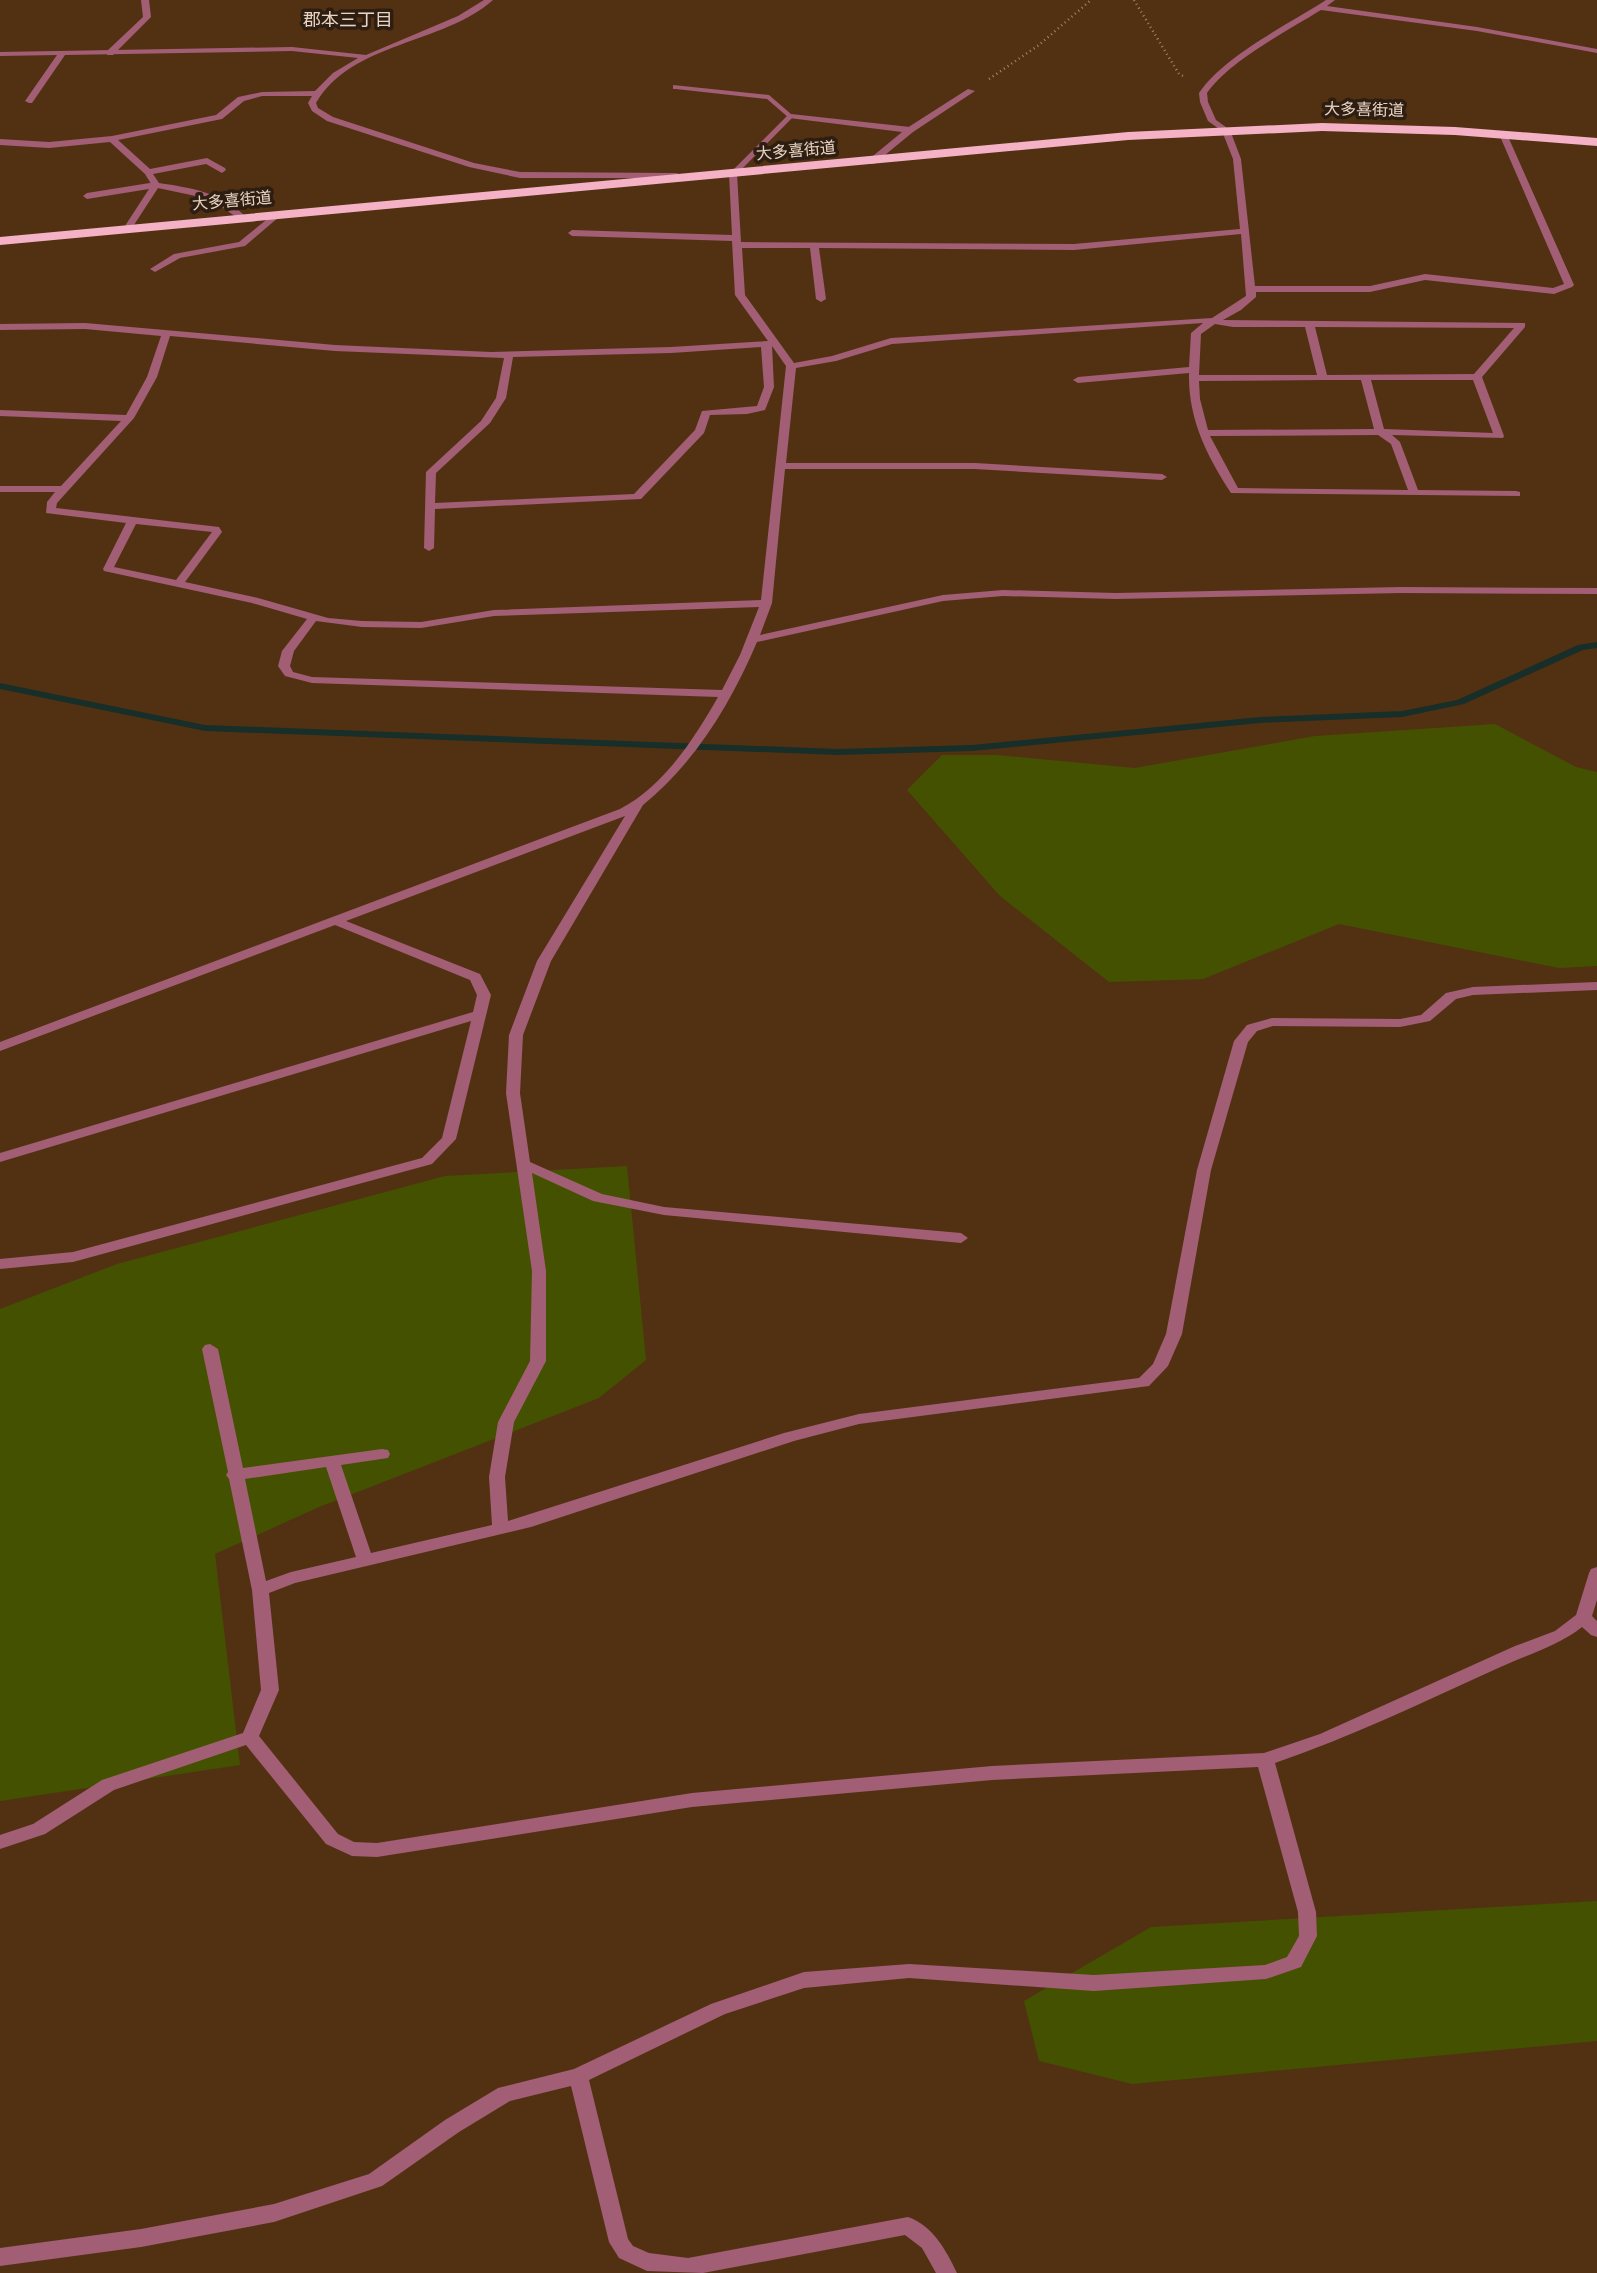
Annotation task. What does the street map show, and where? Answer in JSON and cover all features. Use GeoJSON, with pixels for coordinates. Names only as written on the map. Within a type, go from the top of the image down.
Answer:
{"type":"FeatureCollection","features":[{"type":"Feature","properties":{"kind":"highway","name":"大多喜街道"},"geometry":{"type":"LineString","coordinates":[[0,241],[1128,136],[1322,127],[1503,134],[1597,142]]}},
{"type":"Feature","properties":{"kind":"street"},"geometry":{"type":"LineString","coordinates":[[110,53],[147,17],[145,0]]}},
{"type":"Feature","properties":{"kind":"street"},"geometry":{"type":"LineString","coordinates":[[0,142],[49,145],[112,139],[219,117],[242,99],[262,94],[315,93],[366,57],[464,17],[489,0]]}},
{"type":"Feature","properties":{"kind":"street"},"geometry":{"type":"LineString","coordinates":[[1331,0],[1323,8],[1234,62],[1203,93],[1203,102],[1212,121],[1226,130],[1242,185],[1251,289],[1251,298],[1241,308],[1209,320],[1196,332],[1194,409],[1210,453],[1235,491],[1516,494]]}},
{"type":"Feature","properties":{"kind":"street"},"geometry":{"type":"LineString","coordinates":[[1323,8],[1477,29],[1597,51]]}},
{"type":"Feature","properties":{"kind":"street"},"geometry":{"type":"LineString","coordinates":[[0,54],[292,49],[324,50],[366,57]]}},
{"type":"Feature","properties":{"kind":"street"},"geometry":{"type":"LineString","coordinates":[[29,101],[63,53]]}},
{"type":"Feature","properties":{"kind":"street"},"geometry":{"type":"LineString","coordinates":[[676,87],[769,97],[789,116],[910,130]]}},
{"type":"Feature","properties":{"kind":"street"},"geometry":{"type":"LineString","coordinates":[[871,162],[910,130],[971,91]]}},
{"type":"Feature","properties":{"kind":"street"},"geometry":{"type":"LineString","coordinates":[[315,93],[312,103],[315,109],[330,119],[472,165],[530,175],[695,178]]}},
{"type":"Feature","properties":{"kind":"street"},"geometry":{"type":"LineString","coordinates":[[0,1047],[636,805],[667,779],[726,694],[755,639],[766,603],[791,366],[770,343],[740,295],[733,174],[789,116]]}},
{"type":"Feature","properties":{"kind":"street"},"geometry":{"type":"LineString","coordinates":[[1251,289],[1370,289],[1424,276],[1554,291],[1569,285],[1503,134]]}},
{"type":"Feature","properties":{"kind":"street"},"geometry":{"type":"LineString","coordinates":[[112,139],[148,172],[156,186]]}},
{"type":"Feature","properties":{"kind":"street"},"geometry":{"type":"LineString","coordinates":[[148,172],[207,161],[222,170]]}},
{"type":"Feature","properties":{"kind":"street"},"geometry":{"type":"LineString","coordinates":[[127,229],[156,186]]}},
{"type":"Feature","properties":{"kind":"street"},"geometry":{"type":"LineString","coordinates":[[87,196],[156,186],[212,195],[230,204],[242,218]]}},
{"type":"Feature","properties":{"kind":"street"},"geometry":{"type":"LineString","coordinates":[[155,269],[177,256],[242,244],[276,215]]}},
{"type":"Feature","properties":{"kind":"street"},"geometry":{"type":"LineString","coordinates":[[572,233],[736,242],[1074,247],[1244,230]]}},
{"type":"Feature","properties":{"kind":"street"},"geometry":{"type":"LineString","coordinates":[[814,244],[821,299]]}},
{"type":"Feature","properties":{"kind":"street"},"geometry":{"type":"LineString","coordinates":[[791,366],[833,359],[891,341],[1209,320],[1233,324],[1522,325],[1477,377],[1194,374],[1078,380]]}},
{"type":"Feature","properties":{"kind":"street"},"geometry":{"type":"LineString","coordinates":[[1309,324],[1323,377]]}},
{"type":"Feature","properties":{"kind":"street"},"geometry":{"type":"LineString","coordinates":[[0,327],[85,326],[335,348],[509,354],[671,351],[770,343]]}},
{"type":"Feature","properties":{"kind":"street"},"geometry":{"type":"LineString","coordinates":[[167,332],[152,377],[129,418],[52,502],[50,511],[215,529],[217,532],[179,583]]}},
{"type":"Feature","properties":{"kind":"street"},"geometry":{"type":"LineString","coordinates":[[430,506],[638,497],[700,431],[706,413],[720,409],[751,411],[761,408],[769,387],[770,343]]}},
{"type":"Feature","properties":{"kind":"street"},"geometry":{"type":"LineString","coordinates":[[429,548],[431,472],[485,423],[501,398],[509,354]]}},
{"type":"Feature","properties":{"kind":"street"},"geometry":{"type":"LineString","coordinates":[[1365,377],[1380,432],[1395,442],[1414,493]]}},
{"type":"Feature","properties":{"kind":"street"},"geometry":{"type":"LineString","coordinates":[[1203,433],[1380,432],[1499,436],[1477,377]]}},
{"type":"Feature","properties":{"kind":"street"},"geometry":{"type":"LineString","coordinates":[[0,413],[129,418]]}},
{"type":"Feature","properties":{"kind":"street"},"geometry":{"type":"LineString","coordinates":[[781,466],[975,466],[1162,477]]}},
{"type":"Feature","properties":{"kind":"street"},"geometry":{"type":"LineString","coordinates":[[0,489],[64,489]]}},
{"type":"Feature","properties":{"kind":"street"},"geometry":{"type":"LineString","coordinates":[[133,520],[108,569],[179,583],[314,617],[362,624],[421,625],[494,614],[766,603]]}},
{"type":"Feature","properties":{"kind":"street"},"geometry":{"type":"LineString","coordinates":[[755,639],[943,598],[1003,593],[1116,596],[1401,590],[1597,591]]}},
{"type":"Feature","properties":{"kind":"street"},"geometry":{"type":"LineString","coordinates":[[314,617],[288,651],[285,666],[289,674],[312,680],[726,694]]}},
{"type":"Feature","properties":{"kind":"street"},"geometry":{"type":"LineString","coordinates":[[500,1529],[497,1477],[506,1422],[538,1361],[539,1271],[513,1093],[516,1035],[544,961],[636,805]]}},
{"type":"Feature","properties":{"kind":"street"},"geometry":{"type":"LineString","coordinates":[[0,1264],[73,1257],[427,1161],[449,1139],[484,995],[475,977],[335,921]]}},
{"type":"Feature","properties":{"kind":"street"},"geometry":{"type":"LineString","coordinates":[[260,1590],[291,1578],[365,1559],[500,1529],[790,1437],[859,1419],[1144,1382],[1160,1366],[1174,1334],[1204,1170],[1241,1041],[1252,1028],[1272,1022],[1400,1023],[1425,1018],[1451,996],[1473,991],[1597,986]]}},
{"type":"Feature","properties":{"kind":"street"},"geometry":{"type":"LineString","coordinates":[[0,1158],[478,1016]]}},
{"type":"Feature","properties":{"kind":"street"},"geometry":{"type":"LineString","coordinates":[[523,1164],[598,1198],[664,1211],[961,1238]]}},
{"type":"Feature","properties":{"kind":"street"},"geometry":{"type":"LineString","coordinates":[[0,1842],[39,1829],[108,1786],[250,1737],[270,1690],[260,1590],[210,1349]]}},
{"type":"Feature","properties":{"kind":"street"},"geometry":{"type":"LineString","coordinates":[[234,1475],[382,1454]]}},
{"type":"Feature","properties":{"kind":"street"},"geometry":{"type":"LineString","coordinates":[[332,1461],[365,1559]]}},
{"type":"Feature","properties":{"kind":"street"},"geometry":{"type":"LineString","coordinates":[[250,1737],[332,1839],[352,1849],[377,1850],[705,1798],[992,1773],[1265,1760],[1326,1739],[1561,1635],[1583,1618],[1597,1573]]}},
{"type":"Feature","properties":{"kind":"street"},"geometry":{"type":"LineString","coordinates":[[1583,1618],[1597,1631]]}},
{"type":"Feature","properties":{"kind":"street"},"geometry":{"type":"LineString","coordinates":[[0,2257],[141,2238],[274,2213],[375,2180],[452,2126],[505,2094],[578,2076],[718,2009],[804,1980],[909,1971],[1094,1983],[1266,1972],[1294,1962],[1308,1936],[1307,1912],[1265,1760]]}},
{"type":"Feature","properties":{"kind":"street"},"geometry":{"type":"LineString","coordinates":[[578,2076],[619,2242],[626,2252],[647,2262],[688,2267],[908,2226],[929,2242],[947,2273]]}},
{"type":"Feature","properties":{"kind":"path"},"geometry":{"type":"LineString","coordinates":[[971,91],[1039,45],[1091,0]]}},
{"type":"Feature","properties":{"kind":"path"},"geometry":{"type":"LineString","coordinates":[[1134,0],[1180,74],[1208,86]]}},
{"type":"Feature","properties":{"kind":"green space"},"geometry":{"type":"Polygon","coordinates":[[[1495,724],[1576,767],[1597,772],[1597,966],[1559,968],[1339,924],[1203,979],[1109,982],[1000,896],[907,790],[942,755],[996,755],[1135,768],[1315,736],[1495,724]]]}},
{"type":"Feature","properties":{"kind":"green space"},"geometry":{"type":"Polygon","coordinates":[[[627,1166],[646,1360],[599,1398],[319,1507],[215,1554],[240,1765],[0,1801],[0,1309],[117,1264],[445,1176],[627,1166]]]}},
{"type":"Feature","properties":{"kind":"green space"},"geometry":{"type":"Polygon","coordinates":[[[1597,1901],[1597,2041],[1132,2084],[1039,2061],[1024,2001],[1151,1927],[1597,1901]]]}},
{"type":"Feature","properties":{"kind":"waterway"},"geometry":{"type":"LineString","coordinates":[[0,686],[205,728],[838,752],[972,748],[1260,720],[1402,714],[1460,702],[1581,647],[1597,645]]}},
{"type":"Feature","properties":{"kind":"district","name":"郡本三丁目"},"geometry":{"type":"Point","coordinates":[348,20]}}]}
